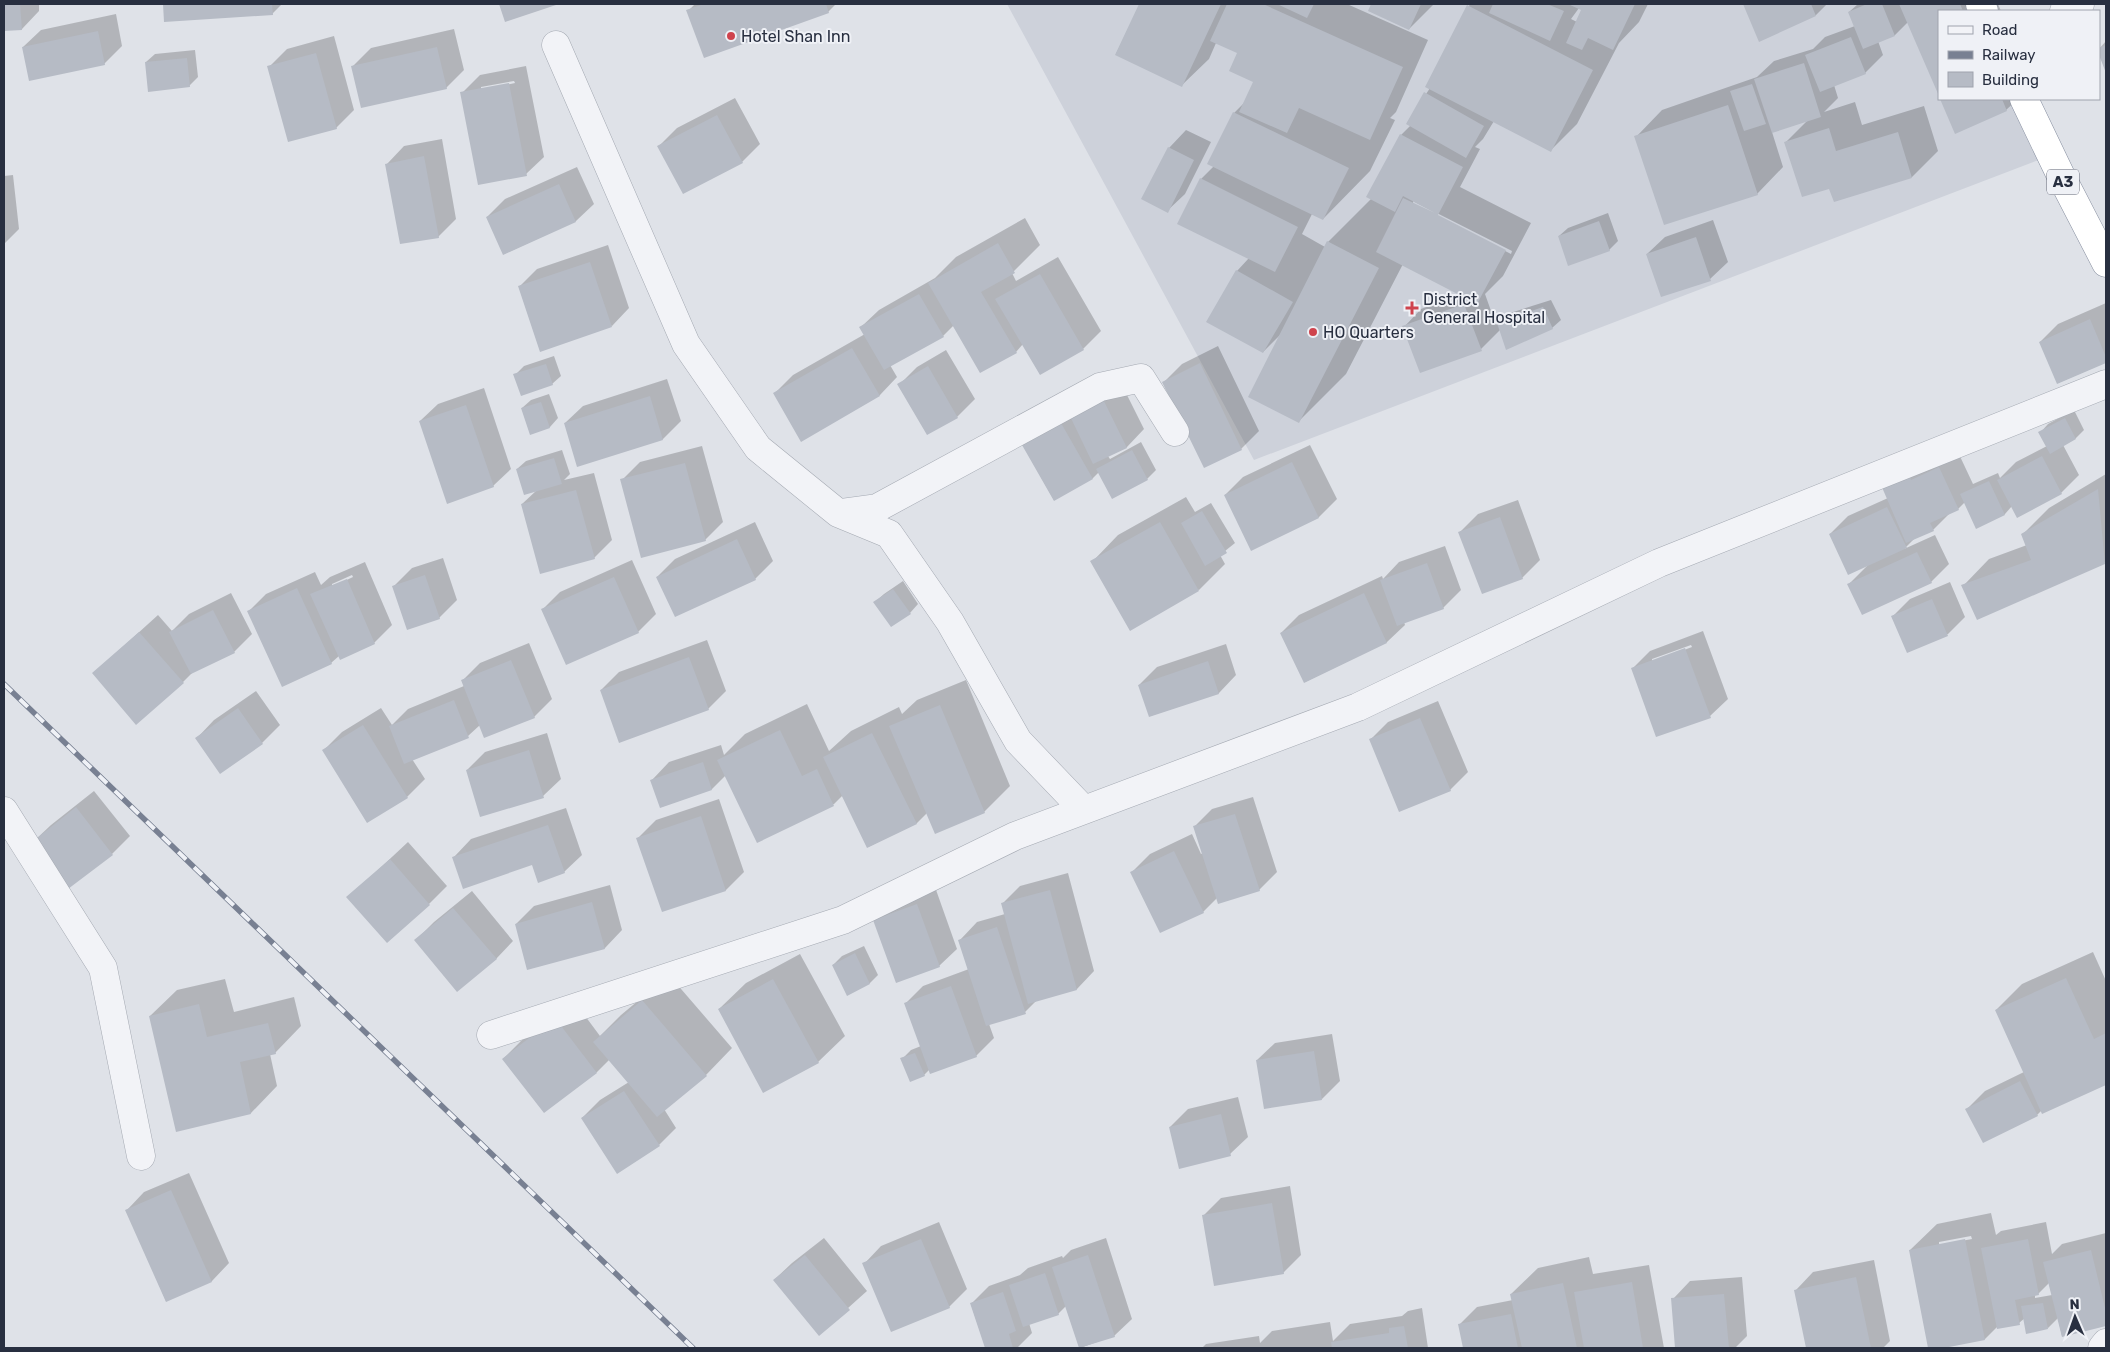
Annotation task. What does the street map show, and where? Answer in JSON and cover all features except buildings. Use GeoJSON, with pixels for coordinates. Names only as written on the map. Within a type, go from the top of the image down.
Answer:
{"type":"FeatureCollection","features":[{"type":"Feature","properties":{"kind":"highway","name":"A3"},"geometry":{"type":"LineString","coordinates":[[2024,100],[2106,263]]}},
{"type":"Feature","properties":{"kind":"street"},"geometry":{"type":"LineString","coordinates":[[2066,10],[2080,4]]}},
{"type":"Feature","properties":{"kind":"street"},"geometry":{"type":"LineString","coordinates":[[556,45],[686,344],[758,448],[838,513],[889,534],[950,622],[1018,741],[1084,810]]}},
{"type":"Feature","properties":{"kind":"street"},"geometry":{"type":"LineString","coordinates":[[838,513],[877,508],[1100,387],[1141,378],[1175,432]]}},
{"type":"Feature","properties":{"kind":"street"},"geometry":{"type":"LineString","coordinates":[[491,1035],[842,920],[1015,836],[1358,707],[1658,563],[2106,384]]}},
{"type":"Feature","properties":{"kind":"street"},"geometry":{"type":"LineString","coordinates":[[4,811],[103,968],[141,1156]]}},
{"type":"Feature","properties":{"kind":"street"},"geometry":{"type":"LineString","coordinates":[[2102,1348],[2106,1343]]}},
{"type":"Feature","properties":{"kind":"shaded area","name":"District General Hospital"},"geometry":{"type":"Polygon","coordinates":[[[1007,4],[1981,4],[1984,10],[1938,10],[1938,100],[2024,100],[2049,156],[1254,460],[1007,4]]]}},
{"type":"Feature","properties":{"kind":"railway"},"geometry":{"type":"LineString","coordinates":[[4,684],[693,1348]]}},
{"type":"Feature","properties":{"kind":"place","name":"Hotel Shan Inn"},"geometry":{"type":"Point","coordinates":[731,36]}},
{"type":"Feature","properties":{"kind":"place","name":"District General Hospital"},"geometry":{"type":"Point","coordinates":[1412,308]}},
{"type":"Feature","properties":{"kind":"place","name":"HO Quarters"},"geometry":{"type":"Point","coordinates":[1313,332]}}]}
